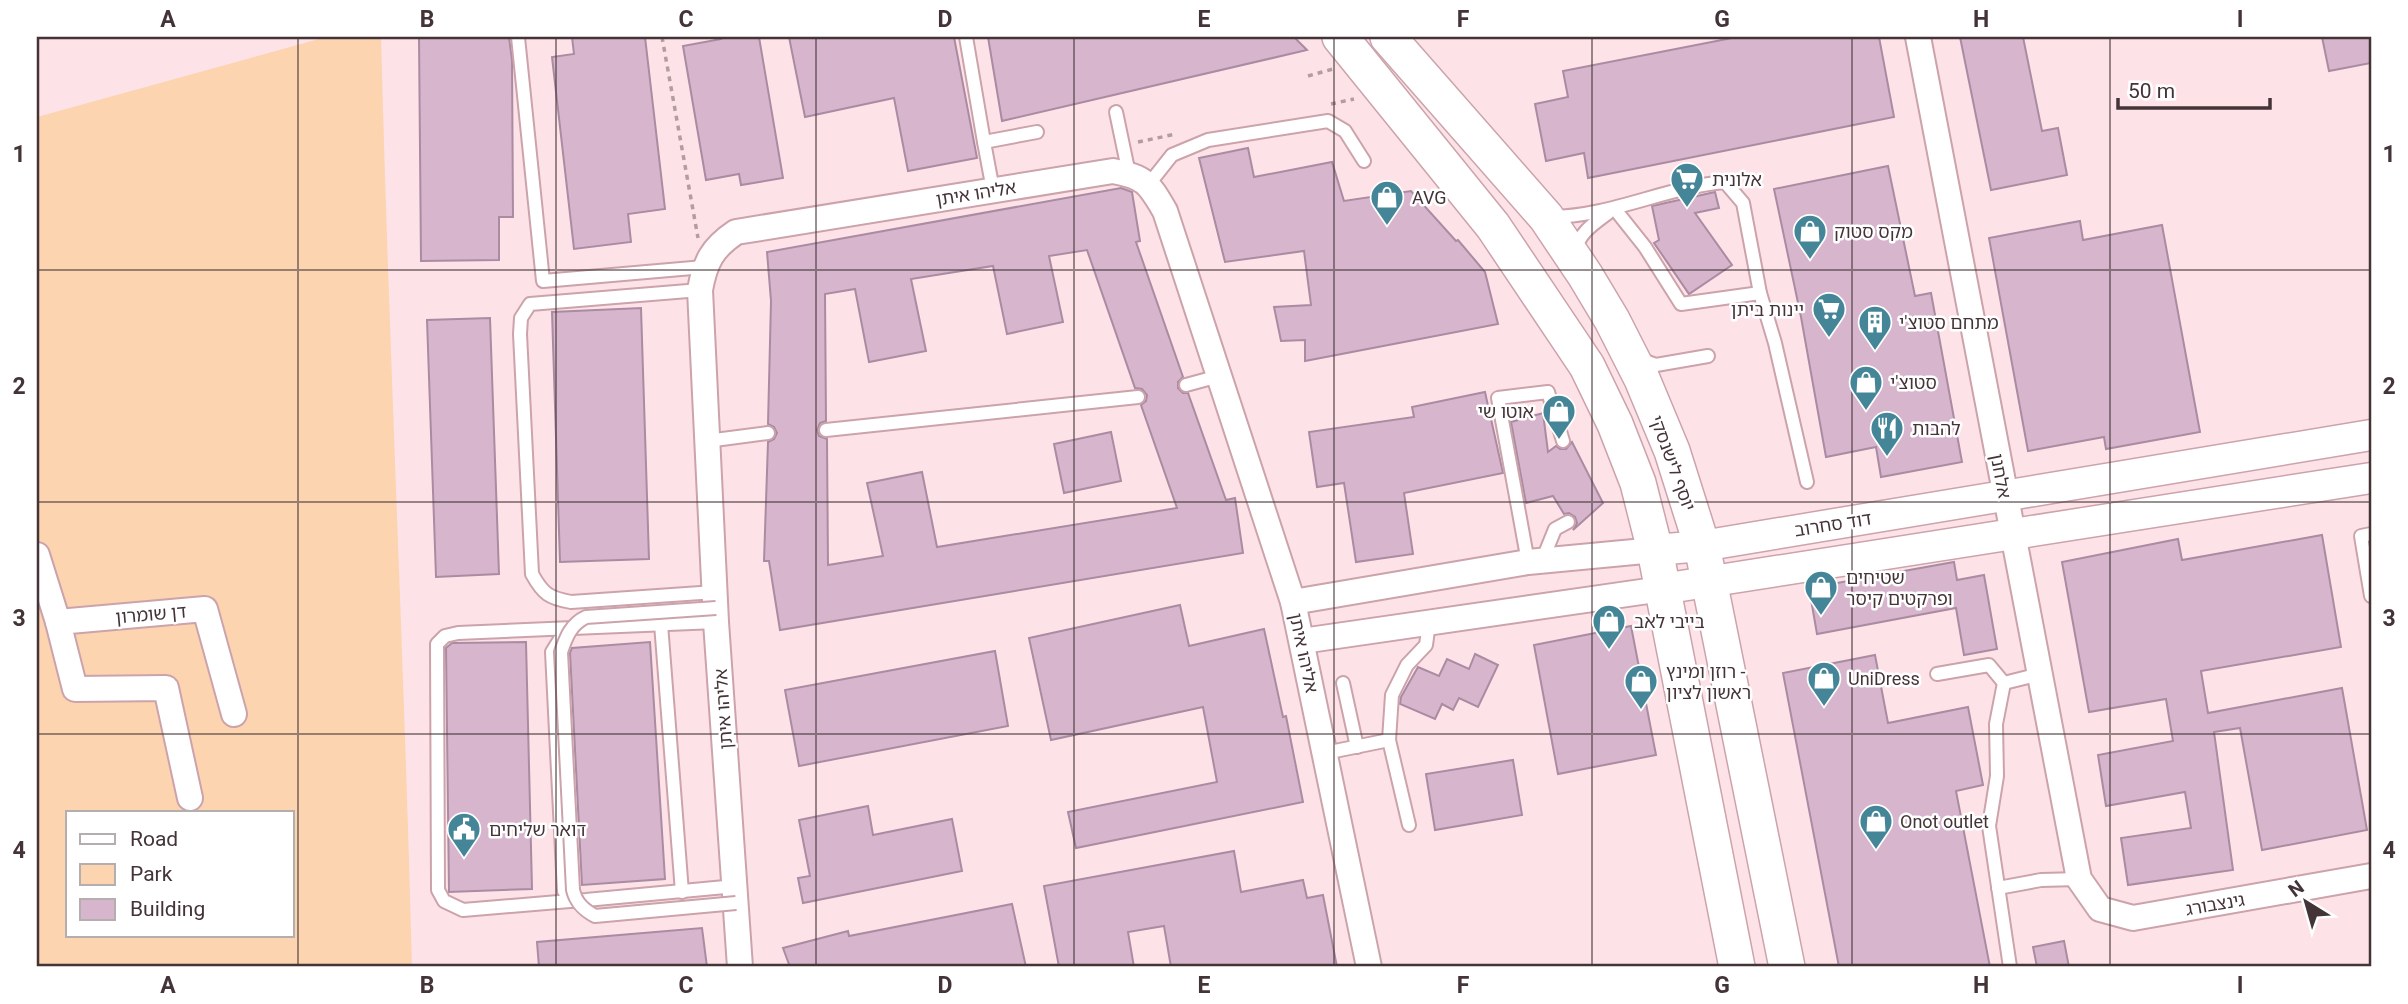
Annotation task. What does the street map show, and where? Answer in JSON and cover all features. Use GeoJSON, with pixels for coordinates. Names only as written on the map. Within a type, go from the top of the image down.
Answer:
{"type":"FeatureCollection","features":[{"type":"Feature","properties":{"kind":"main road"},"geometry":{"type":"LineString","coordinates":[[1340,37],[1493,226],[1587,366],[1615,424],[1638,483],[1655,550],[1737,967]]}},
{"type":"Feature","properties":{"kind":"main road","name":"יוסף לישנסקי"},"geometry":{"type":"LineString","coordinates":[[1388,37],[1546,217],[1612,320],[1647,391],[1672,451],[1702,545],[1787,967]]}},
{"type":"Feature","properties":{"kind":"street","name":"אלחנן"},"geometry":{"type":"LineString","coordinates":[[1918,37],[2079,879],[2101,909]]}},
{"type":"Feature","properties":{"kind":"street","name":"אליהו איתן"},"geometry":{"type":"LineString","coordinates":[[740,967],[716,608],[702,278],[723,241],[736,232],[1113,171],[1139,179],[1165,211],[1293,602],[1369,967]]}},
{"type":"Feature","properties":{"kind":"street","name":"דוד סחרוב"},"geometry":{"type":"LineString","coordinates":[[1293,602],[1535,562],[1702,545],[2371,435]]}},
{"type":"Feature","properties":{"kind":"street"},"geometry":{"type":"LineString","coordinates":[[1302,641],[1709,583],[2371,478]]}},
{"type":"Feature","properties":{"kind":"street"},"geometry":{"type":"LineString","coordinates":[[37,555],[75,689],[166,688],[190,798]]}},
{"type":"Feature","properties":{"kind":"street","name":"דן שומרון"},"geometry":{"type":"LineString","coordinates":[[58,622],[205,609],[234,714]]}},
{"type":"Feature","properties":{"kind":"street","name":"גינצבורג"},"geometry":{"type":"LineString","coordinates":[[2101,909],[2133,918],[2371,876]]}},
{"type":"Feature","properties":{"kind":"lane"},"geometry":{"type":"LineString","coordinates":[[517,37],[543,281],[702,278]]}},
{"type":"Feature","properties":{"kind":"lane"},"geometry":{"type":"LineString","coordinates":[[966,37],[993,190]]}},
{"type":"Feature","properties":{"kind":"lane"},"geometry":{"type":"LineString","coordinates":[[1115,113],[1139,179],[1172,155],[1208,140],[1328,121],[1345,131],[1364,161]]}},
{"type":"Feature","properties":{"kind":"lane"},"geometry":{"type":"LineString","coordinates":[[985,142],[1037,132]]}},
{"type":"Feature","properties":{"kind":"lane"},"geometry":{"type":"LineString","coordinates":[[1546,217],[1589,214],[1700,184],[1725,181],[1744,203],[1760,293],[1775,343],[1807,482]]}},
{"type":"Feature","properties":{"kind":"lane"},"geometry":{"type":"LineString","coordinates":[[1576,261],[1577,244],[1590,227],[1614,208]]}},
{"type":"Feature","properties":{"kind":"lane"},"geometry":{"type":"LineString","coordinates":[[1614,208],[1645,247],[1681,303],[1760,293]]}},
{"type":"Feature","properties":{"kind":"lane"},"geometry":{"type":"LineString","coordinates":[[702,278],[530,304],[522,318],[522,361],[532,574],[541,590],[555,599],[571,602],[716,608]]}},
{"type":"Feature","properties":{"kind":"lane"},"geometry":{"type":"LineString","coordinates":[[1630,356],[1656,365],[1708,356]]}},
{"type":"Feature","properties":{"kind":"lane"},"geometry":{"type":"LineString","coordinates":[[1647,391],[1663,369],[1677,361]]}},
{"type":"Feature","properties":{"kind":"lane"},"geometry":{"type":"LineString","coordinates":[[1185,385],[1219,376]]}},
{"type":"Feature","properties":{"kind":"lane"},"geometry":{"type":"LineString","coordinates":[[1535,562],[1499,398],[1548,392],[1563,441]]}},
{"type":"Feature","properties":{"kind":"lane"},"geometry":{"type":"LineString","coordinates":[[827,430],[1138,397]]}},
{"type":"Feature","properties":{"kind":"lane"},"geometry":{"type":"LineString","coordinates":[[707,441],[768,433]]}},
{"type":"Feature","properties":{"kind":"lane"},"geometry":{"type":"LineString","coordinates":[[1535,562],[1555,529],[1568,522]]}},
{"type":"Feature","properties":{"kind":"lane"},"geometry":{"type":"LineString","coordinates":[[2371,534],[2361,536],[2371,596]]}},
{"type":"Feature","properties":{"kind":"lane"},"geometry":{"type":"LineString","coordinates":[[716,608],[661,624],[458,633],[445,636],[437,644],[438,890],[444,901],[463,910],[682,891],[736,895]]}},
{"type":"Feature","properties":{"kind":"lane"},"geometry":{"type":"LineString","coordinates":[[716,608],[586,617],[576,622],[566,639],[561,652],[573,890],[583,910],[595,916],[736,895]]}},
{"type":"Feature","properties":{"kind":"lane"},"geometry":{"type":"LineString","coordinates":[[1409,825],[1389,740],[1392,695],[1407,665],[1426,645],[1429,623]]}},
{"type":"Feature","properties":{"kind":"lane"},"geometry":{"type":"LineString","coordinates":[[661,624],[682,891]]}},
{"type":"Feature","properties":{"kind":"lane"},"geometry":{"type":"LineString","coordinates":[[570,901],[564,891],[552,652],[562,636],[573,628]]}},
{"type":"Feature","properties":{"kind":"lane"},"geometry":{"type":"LineString","coordinates":[[1937,674],[1989,665],[2004,683]]}},
{"type":"Feature","properties":{"kind":"lane"},"geometry":{"type":"LineString","coordinates":[[2004,683],[2040,674]]}},
{"type":"Feature","properties":{"kind":"lane"},"geometry":{"type":"LineString","coordinates":[[1343,683],[1357,747]]}},
{"type":"Feature","properties":{"kind":"lane"},"geometry":{"type":"LineString","coordinates":[[2004,683],[1996,724],[1997,776],[1989,826],[2010,967]]}},
{"type":"Feature","properties":{"kind":"lane"},"geometry":{"type":"LineString","coordinates":[[1325,753],[1389,740]]}},
{"type":"Feature","properties":{"kind":"lane"},"geometry":{"type":"LineString","coordinates":[[1998,888],[2041,880],[2079,879]]}},
{"type":"Feature","properties":{"kind":"path"},"geometry":{"type":"LineString","coordinates":[[662,37],[702,278]]}},
{"type":"Feature","properties":{"kind":"green space"},"geometry":{"type":"Polygon","coordinates":[[[326,37],[381,37],[412,967],[37,967],[37,117],[326,37]]]}},
{"type":"Feature","properties":{"kind":"building"},"geometry":{"type":"Polygon","coordinates":[[[419,37],[509,37],[512,60],[513,217],[499,217],[499,260],[421,261],[419,37]]]}},
{"type":"Feature","properties":{"kind":"building"},"geometry":{"type":"Polygon","coordinates":[[[572,37],[645,37],[665,209],[628,214],[631,242],[574,249],[552,57],[574,54],[572,37]]]}},
{"type":"Feature","properties":{"kind":"building"},"geometry":{"type":"Polygon","coordinates":[[[720,37],[759,37],[783,178],[741,185],[739,174],[706,180],[683,46],[721,39],[720,37]]]}},
{"type":"Feature","properties":{"kind":"building"},"geometry":{"type":"Polygon","coordinates":[[[789,37],[954,37],[977,158],[908,171],[894,98],[805,117],[789,37]]]}},
{"type":"Feature","properties":{"kind":"building"},"geometry":{"type":"Polygon","coordinates":[[[988,37],[1294,37],[1307,50],[1002,121],[988,37]]]}},
{"type":"Feature","properties":{"kind":"building"},"geometry":{"type":"Polygon","coordinates":[[[1737,37],[1879,37],[1894,117],[1588,178],[1584,153],[1546,161],[1535,104],[1568,97],[1563,71],[1737,37]]]}},
{"type":"Feature","properties":{"kind":"building"},"geometry":{"type":"Polygon","coordinates":[[[1960,37],[2023,37],[2042,131],[2058,128],[2067,175],[1991,190],[1960,37]]]}},
{"type":"Feature","properties":{"kind":"building"},"geometry":{"type":"Polygon","coordinates":[[[2322,37],[2371,37],[2371,63],[2329,71],[2322,37]]]}},
{"type":"Feature","properties":{"kind":"building"},"geometry":{"type":"Polygon","coordinates":[[[1248,148],[1254,177],[1332,162],[1344,201],[1411,191],[1485,272],[1498,324],[1305,361],[1305,340],[1281,341],[1274,307],[1311,305],[1304,251],[1225,262],[1199,158],[1248,148]]]}},
{"type":"Feature","properties":{"kind":"building"},"geometry":{"type":"Polygon","coordinates":[[[1888,166],[1915,296],[1931,293],[1962,462],[1881,477],[1876,447],[1826,457],[1801,317],[1774,189],[1888,166]]]}},
{"type":"Feature","properties":{"kind":"building"},"geometry":{"type":"Polygon","coordinates":[[[1121,188],[1132,192],[1140,241],[1136,242],[1183,377],[1178,382],[1178,388],[1183,393],[1188,393],[1226,500],[1235,498],[1243,553],[780,630],[769,561],[764,561],[768,442],[774,439],[777,433],[774,427],[768,424],[771,301],[767,252],[1121,188]],[[1087,250],[1049,256],[1063,322],[1007,334],[993,266],[911,279],[926,351],[869,362],[855,289],[825,294],[826,421],[820,423],[817,430],[819,436],[827,439],[828,565],[883,556],[867,483],[922,472],[937,547],[1177,508],[1141,405],[1146,401],[1147,395],[1142,389],[1135,388],[1087,250]]]}},
{"type":"Feature","properties":{"kind":"building"},"geometry":{"type":"Polygon","coordinates":[[[1715,192],[1719,208],[1695,213],[1732,265],[1689,294],[1654,243],[1659,240],[1652,206],[1715,192]]]}},
{"type":"Feature","properties":{"kind":"building"},"geometry":{"type":"Polygon","coordinates":[[[2080,221],[2083,240],[2162,225],[2200,432],[2106,449],[2104,437],[2028,451],[1989,238],[2080,221]]]}},
{"type":"Feature","properties":{"kind":"building"},"geometry":{"type":"Polygon","coordinates":[[[641,308],[649,559],[560,562],[552,312],[641,308]]]}},
{"type":"Feature","properties":{"kind":"building"},"geometry":{"type":"Polygon","coordinates":[[[490,318],[499,574],[436,577],[427,320],[490,318]]]}},
{"type":"Feature","properties":{"kind":"building"},"geometry":{"type":"Polygon","coordinates":[[[1485,392],[1503,473],[1404,493],[1413,554],[1356,562],[1344,483],[1317,487],[1309,432],[1414,417],[1412,407],[1485,392]]]}},
{"type":"Feature","properties":{"kind":"building"},"geometry":{"type":"Polygon","coordinates":[[[1543,413],[1548,452],[1556,446],[1566,449],[1572,442],[1603,503],[1573,530],[1577,523],[1575,517],[1569,513],[1564,514],[1553,496],[1526,503],[1511,422],[1543,413]]]}},
{"type":"Feature","properties":{"kind":"building"},"geometry":{"type":"Polygon","coordinates":[[[1111,432],[1121,481],[1064,493],[1054,444],[1111,432]]]}},
{"type":"Feature","properties":{"kind":"building"},"geometry":{"type":"Polygon","coordinates":[[[2322,535],[2341,647],[2201,671],[2208,713],[2342,688],[2367,830],[2262,850],[2240,728],[2214,732],[2233,870],[2128,885],[2121,838],[2191,828],[2185,792],[2106,806],[2098,755],[2173,741],[2166,699],[2089,712],[2062,562],[2178,539],[2182,560],[2322,535]]]}},
{"type":"Feature","properties":{"kind":"building"},"geometry":{"type":"Polygon","coordinates":[[[1954,562],[1957,580],[1984,575],[1997,649],[1964,655],[1956,608],[1817,634],[1809,588],[1954,562]]]}},
{"type":"Feature","properties":{"kind":"building"},"geometry":{"type":"Polygon","coordinates":[[[1180,605],[1189,646],[1264,629],[1283,717],[1286,716],[1303,802],[1076,848],[1068,812],[1217,782],[1203,707],[1051,740],[1029,638],[1180,605]]]}},
{"type":"Feature","properties":{"kind":"building"},"geometry":{"type":"Polygon","coordinates":[[[1631,626],[1656,755],[1558,774],[1534,645],[1631,626]]]}},
{"type":"Feature","properties":{"kind":"building"},"geometry":{"type":"Polygon","coordinates":[[[526,642],[532,889],[449,892],[446,648],[452,643],[526,642]]]}},
{"type":"Feature","properties":{"kind":"building"},"geometry":{"type":"Polygon","coordinates":[[[650,642],[665,879],[582,885],[570,653],[572,648],[650,642]]]}},
{"type":"Feature","properties":{"kind":"building"},"geometry":{"type":"Polygon","coordinates":[[[995,651],[1008,726],[799,766],[785,690],[995,651]]]}},
{"type":"Feature","properties":{"kind":"building"},"geometry":{"type":"Polygon","coordinates":[[[1475,654],[1498,665],[1478,707],[1459,698],[1453,710],[1442,704],[1435,719],[1400,704],[1401,697],[1418,667],[1439,676],[1447,659],[1469,669],[1475,654]]]}},
{"type":"Feature","properties":{"kind":"building"},"geometry":{"type":"Polygon","coordinates":[[[1875,655],[1888,723],[1968,707],[1983,785],[1956,791],[1990,967],[1839,967],[1783,673],[1875,655]]]}},
{"type":"Feature","properties":{"kind":"building"},"geometry":{"type":"Polygon","coordinates":[[[1513,760],[1522,815],[1435,830],[1426,774],[1513,760]]]}},
{"type":"Feature","properties":{"kind":"building"},"geometry":{"type":"Polygon","coordinates":[[[868,806],[873,835],[952,819],[962,871],[803,903],[798,878],[810,876],[799,820],[868,806]]]}},
{"type":"Feature","properties":{"kind":"building"},"geometry":{"type":"Polygon","coordinates":[[[1234,851],[1241,892],[1303,880],[1307,898],[1323,895],[1337,967],[1171,967],[1164,926],[1128,932],[1134,967],[1059,967],[1044,886],[1234,851]]]}},
{"type":"Feature","properties":{"kind":"building"},"geometry":{"type":"Polygon","coordinates":[[[1012,904],[1026,967],[790,967],[783,948],[848,931],[849,936],[1012,904]]]}},
{"type":"Feature","properties":{"kind":"building"},"geometry":{"type":"Polygon","coordinates":[[[702,928],[707,967],[539,967],[537,942],[702,928]]]}},
{"type":"Feature","properties":{"kind":"building"},"geometry":{"type":"Polygon","coordinates":[[[2064,941],[2069,967],[2037,967],[2033,947],[2064,941]]]}},
{"type":"Feature","properties":{"kind":"place","name":"אלונית"},"geometry":{"type":"Point","coordinates":[1687,209]}},
{"type":"Feature","properties":{"kind":"place","name":"AVG"},"geometry":{"type":"Point","coordinates":[1387,227]}},
{"type":"Feature","properties":{"kind":"place","name":"מקס סטוק"},"geometry":{"type":"Point","coordinates":[1810,261]}},
{"type":"Feature","properties":{"kind":"place","name":"יינות ביתן"},"geometry":{"type":"Point","coordinates":[1829,339]}},
{"type":"Feature","properties":{"kind":"place","name":"מתחם סטוצ'י"},"geometry":{"type":"Point","coordinates":[1875,352]}},
{"type":"Feature","properties":{"kind":"place","name":"סטוצ'י"},"geometry":{"type":"Point","coordinates":[1866,412]}},
{"type":"Feature","properties":{"kind":"place","name":"אוטו שי"},"geometry":{"type":"Point","coordinates":[1559,441]}},
{"type":"Feature","properties":{"kind":"place","name":"להבות"},"geometry":{"type":"Point","coordinates":[1887,458]}},
{"type":"Feature","properties":{"kind":"place","name":"שטיחים ופרקטים קיסר"},"geometry":{"type":"Point","coordinates":[1821,617]}},
{"type":"Feature","properties":{"kind":"place","name":"בייבי לאב"},"geometry":{"type":"Point","coordinates":[1609,651]}},
{"type":"Feature","properties":{"kind":"place","name":"UniDress"},"geometry":{"type":"Point","coordinates":[1824,708]}},
{"type":"Feature","properties":{"kind":"place","name":"רוזן ומינץ - ראשון לציון"},"geometry":{"type":"Point","coordinates":[1641,711]}},
{"type":"Feature","properties":{"kind":"place","name":"Onot outlet"},"geometry":{"type":"Point","coordinates":[1876,851]}},
{"type":"Feature","properties":{"kind":"place","name":"דואר שליחים"},"geometry":{"type":"Point","coordinates":[464,859]}}]}
